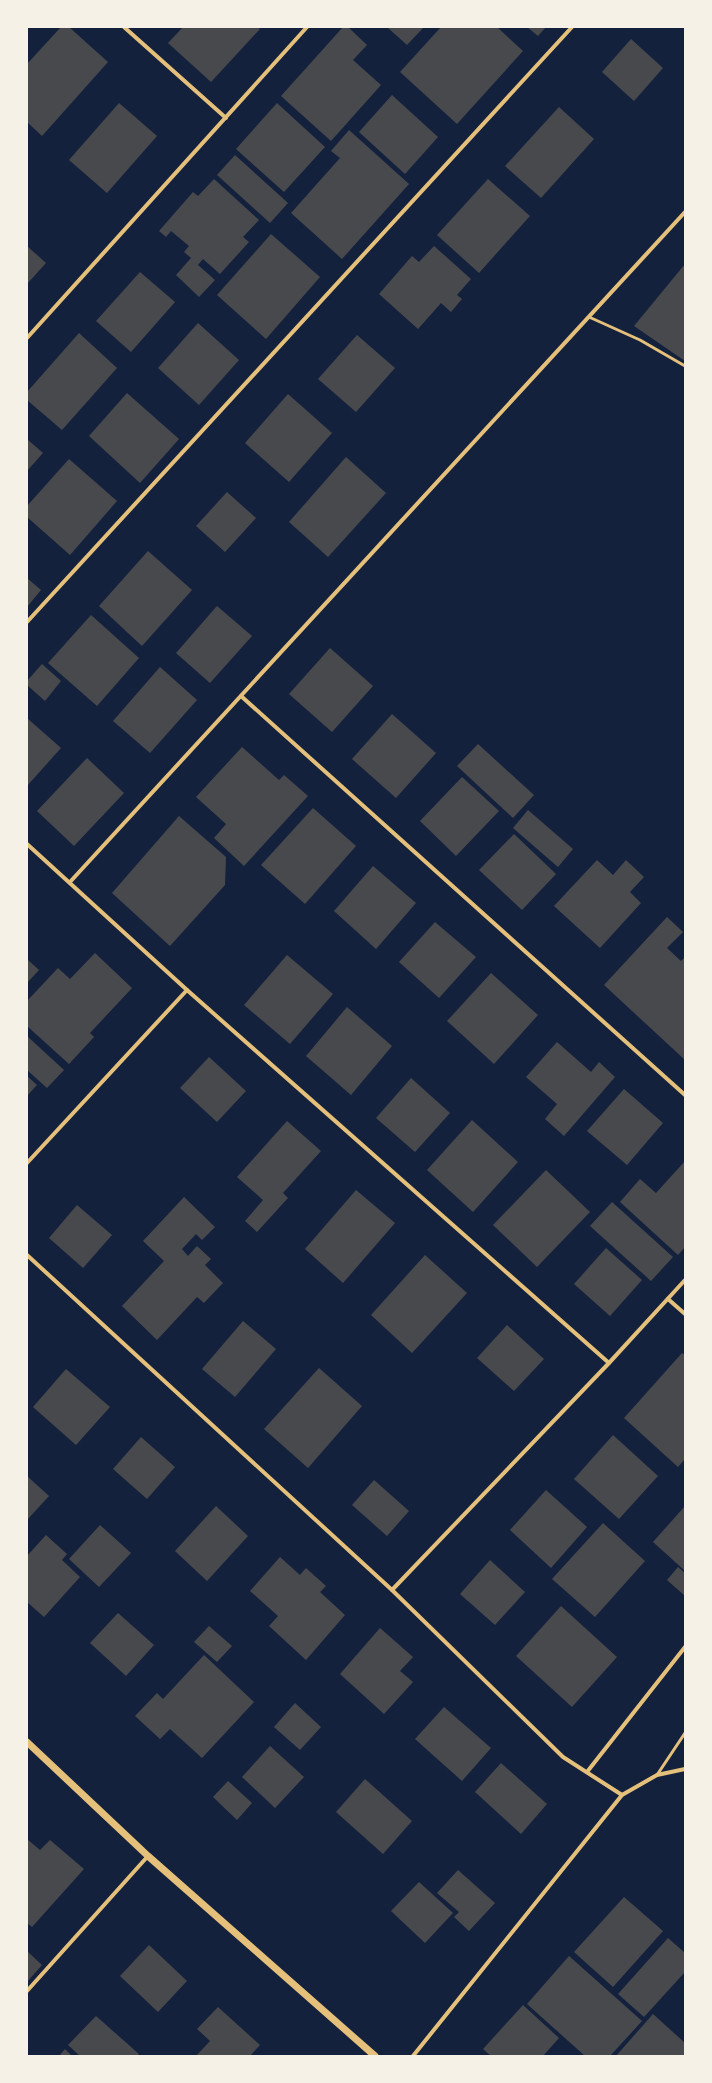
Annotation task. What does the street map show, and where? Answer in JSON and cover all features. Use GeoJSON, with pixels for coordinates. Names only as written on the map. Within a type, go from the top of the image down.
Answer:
{"type":"FeatureCollection","features":[{"type":"Feature","properties":{"kind":"street"},"geometry":{"type":"LineString","coordinates":[[124,27],[226,118]]}},
{"type":"Feature","properties":{"kind":"street"},"geometry":{"type":"LineString","coordinates":[[27,338],[307,27]]}},
{"type":"Feature","properties":{"kind":"street"},"geometry":{"type":"LineString","coordinates":[[27,622],[572,27]]}},
{"type":"Feature","properties":{"kind":"street"},"geometry":{"type":"LineString","coordinates":[[70,882],[685,212]]}},
{"type":"Feature","properties":{"kind":"street"},"geometry":{"type":"LineString","coordinates":[[241,696],[685,1095]]}},
{"type":"Feature","properties":{"kind":"street"},"geometry":{"type":"LineString","coordinates":[[27,844],[188,990],[609,1363]]}},
{"type":"Feature","properties":{"kind":"street"},"geometry":{"type":"LineString","coordinates":[[27,1163],[188,990]]}},
{"type":"Feature","properties":{"kind":"street"},"geometry":{"type":"LineString","coordinates":[[27,1256],[392,1590],[564,1757],[622,1795]]}},
{"type":"Feature","properties":{"kind":"street"},"geometry":{"type":"LineString","coordinates":[[392,1590],[609,1363],[685,1280]]}},
{"type":"Feature","properties":{"kind":"street"},"geometry":{"type":"LineString","coordinates":[[668,1299],[685,1314]]}},
{"type":"Feature","properties":{"kind":"street"},"geometry":{"type":"LineString","coordinates":[[587,1772],[685,1647]]}},
{"type":"Feature","properties":{"kind":"street"},"geometry":{"type":"LineString","coordinates":[[27,1742],[148,1856],[375,2056]]}},
{"type":"Feature","properties":{"kind":"street"},"geometry":{"type":"LineString","coordinates":[[413,2056],[622,1795],[658,1775],[685,1768]]}},
{"type":"Feature","properties":{"kind":"street"},"geometry":{"type":"LineString","coordinates":[[27,1991],[148,1856]]}},
{"type":"Feature","properties":{"kind":"lane"},"geometry":{"type":"LineString","coordinates":[[589,317],[640,340],[685,366]]}},
{"type":"Feature","properties":{"kind":"lane"},"geometry":{"type":"LineString","coordinates":[[658,1775],[685,1733]]}},
{"type":"Feature","properties":{"kind":"building"},"geometry":{"type":"Polygon","coordinates":[[[61,27],[69,27],[108,62],[42,136],[27,122],[27,64],[61,27]]]}},
{"type":"Feature","properties":{"kind":"building"},"geometry":{"type":"Polygon","coordinates":[[[183,27],[257,27],[260,29],[211,82],[168,43],[183,27]]]}},
{"type":"Feature","properties":{"kind":"building"},"geometry":{"type":"Polygon","coordinates":[[[343,27],[348,27],[367,45],[353,60],[381,85],[331,141],[281,96],[343,27]]]}},
{"type":"Feature","properties":{"kind":"building"},"geometry":{"type":"Polygon","coordinates":[[[387,27],[424,27],[407,45],[387,27]]]}},
{"type":"Feature","properties":{"kind":"building"},"geometry":{"type":"Polygon","coordinates":[[[441,27],[497,27],[523,51],[457,124],[400,72],[441,27]]]}},
{"type":"Feature","properties":{"kind":"building"},"geometry":{"type":"Polygon","coordinates":[[[527,27],[546,27],[538,36],[527,27]]]}},
{"type":"Feature","properties":{"kind":"building"},"geometry":{"type":"Polygon","coordinates":[[[631,39],[663,68],[634,101],[602,72],[631,39]]]}},
{"type":"Feature","properties":{"kind":"building"},"geometry":{"type":"Polygon","coordinates":[[[392,95],[438,137],[405,174],[359,132],[392,95]]]}},
{"type":"Feature","properties":{"kind":"building"},"geometry":{"type":"Polygon","coordinates":[[[119,103],[157,136],[107,193],[69,160],[119,103]]]}},
{"type":"Feature","properties":{"kind":"building"},"geometry":{"type":"Polygon","coordinates":[[[277,103],[325,147],[284,192],[236,149],[277,103]]]}},
{"type":"Feature","properties":{"kind":"building"},"geometry":{"type":"Polygon","coordinates":[[[559,107],[594,139],[541,198],[505,166],[559,107]]]}},
{"type":"Feature","properties":{"kind":"building"},"geometry":{"type":"Polygon","coordinates":[[[349,130],[409,184],[342,259],[291,213],[340,158],[331,151],[349,130]]]}},
{"type":"Feature","properties":{"kind":"building"},"geometry":{"type":"Polygon","coordinates":[[[235,155],[288,203],[270,223],[217,175],[235,155]]]}},
{"type":"Feature","properties":{"kind":"building"},"geometry":{"type":"Polygon","coordinates":[[[214,179],[259,220],[243,237],[249,242],[220,274],[203,259],[198,265],[215,280],[199,297],[176,275],[191,258],[184,252],[189,246],[171,231],[166,237],[159,231],[193,192],[198,196],[214,179]]]}},
{"type":"Feature","properties":{"kind":"building"},"geometry":{"type":"Polygon","coordinates":[[[488,179],[530,216],[479,273],[437,235],[488,179]]]}},
{"type":"Feature","properties":{"kind":"building"},"geometry":{"type":"Polygon","coordinates":[[[271,234],[320,277],[266,339],[217,295],[271,234]]]}},
{"type":"Feature","properties":{"kind":"building"},"geometry":{"type":"Polygon","coordinates":[[[27,246],[46,263],[27,284],[27,246]]]}},
{"type":"Feature","properties":{"kind":"building"},"geometry":{"type":"Polygon","coordinates":[[[434,246],[471,279],[457,295],[462,299],[451,312],[441,303],[418,329],[379,294],[412,256],[419,262],[434,246]]]}},
{"type":"Feature","properties":{"kind":"building"},"geometry":{"type":"Polygon","coordinates":[[[685,264],[685,361],[634,326],[685,264]]]}},
{"type":"Feature","properties":{"kind":"building"},"geometry":{"type":"Polygon","coordinates":[[[140,272],[175,302],[131,352],[96,321],[140,272]]]}},
{"type":"Feature","properties":{"kind":"building"},"geometry":{"type":"Polygon","coordinates":[[[198,323],[239,360],[199,405],[158,368],[198,323]]]}},
{"type":"Feature","properties":{"kind":"building"},"geometry":{"type":"Polygon","coordinates":[[[79,333],[117,368],[62,430],[27,400],[27,392],[79,333]]]}},
{"type":"Feature","properties":{"kind":"building"},"geometry":{"type":"Polygon","coordinates":[[[357,335],[395,368],[356,412],[318,379],[357,335]]]}},
{"type":"Feature","properties":{"kind":"building"},"geometry":{"type":"Polygon","coordinates":[[[127,393],[179,439],[140,483],[89,436],[127,393]]]}},
{"type":"Feature","properties":{"kind":"building"},"geometry":{"type":"Polygon","coordinates":[[[288,394],[332,433],[289,482],[245,443],[288,394]]]}},
{"type":"Feature","properties":{"kind":"building"},"geometry":{"type":"Polygon","coordinates":[[[27,439],[43,453],[27,471],[27,439]]]}},
{"type":"Feature","properties":{"kind":"building"},"geometry":{"type":"Polygon","coordinates":[[[346,457],[386,493],[328,557],[289,522],[346,457]]]}},
{"type":"Feature","properties":{"kind":"building"},"geometry":{"type":"Polygon","coordinates":[[[69,459],[117,501],[70,555],[27,517],[27,506],[69,459]]]}},
{"type":"Feature","properties":{"kind":"building"},"geometry":{"type":"Polygon","coordinates":[[[227,492],[256,518],[225,552],[196,526],[227,492]]]}},
{"type":"Feature","properties":{"kind":"building"},"geometry":{"type":"Polygon","coordinates":[[[148,551],[192,590],[142,646],[99,606],[148,551]]]}},
{"type":"Feature","properties":{"kind":"building"},"geometry":{"type":"Polygon","coordinates":[[[27,578],[41,590],[27,607],[27,578]]]}},
{"type":"Feature","properties":{"kind":"building"},"geometry":{"type":"Polygon","coordinates":[[[217,606],[252,636],[210,683],[176,653],[217,606]]]}},
{"type":"Feature","properties":{"kind":"building"},"geometry":{"type":"Polygon","coordinates":[[[91,615],[139,658],[97,706],[48,663],[91,615]]]}},
{"type":"Feature","properties":{"kind":"building"},"geometry":{"type":"Polygon","coordinates":[[[330,648],[373,686],[332,732],[289,694],[330,648]]]}},
{"type":"Feature","properties":{"kind":"building"},"geometry":{"type":"Polygon","coordinates":[[[42,664],[61,681],[45,701],[27,685],[27,681],[42,664]]]}},
{"type":"Feature","properties":{"kind":"building"},"geometry":{"type":"Polygon","coordinates":[[[160,667],[197,700],[150,753],[113,721],[160,667]]]}},
{"type":"Feature","properties":{"kind":"building"},"geometry":{"type":"Polygon","coordinates":[[[392,714],[436,753],[396,798],[352,759],[392,714]]]}},
{"type":"Feature","properties":{"kind":"building"},"geometry":{"type":"Polygon","coordinates":[[[27,718],[61,748],[27,786],[27,718]]]}},
{"type":"Feature","properties":{"kind":"building"},"geometry":{"type":"Polygon","coordinates":[[[478,744],[534,795],[513,818],[457,766],[478,744]]]}},
{"type":"Feature","properties":{"kind":"building"},"geometry":{"type":"Polygon","coordinates":[[[242,747],[279,780],[284,775],[308,796],[244,866],[214,838],[226,824],[196,797],[242,747]]]}},
{"type":"Feature","properties":{"kind":"building"},"geometry":{"type":"Polygon","coordinates":[[[87,758],[124,793],[74,846],[37,811],[87,758]]]}},
{"type":"Feature","properties":{"kind":"building"},"geometry":{"type":"Polygon","coordinates":[[[462,777],[499,811],[456,856],[420,821],[462,777]]]}},
{"type":"Feature","properties":{"kind":"building"},"geometry":{"type":"Polygon","coordinates":[[[313,808],[356,846],[305,904],[261,865],[313,808]]]}},
{"type":"Feature","properties":{"kind":"building"},"geometry":{"type":"Polygon","coordinates":[[[528,810],[573,849],[558,867],[513,828],[528,810]]]}},
{"type":"Feature","properties":{"kind":"building"},"geometry":{"type":"Polygon","coordinates":[[[179,816],[226,857],[225,885],[170,946],[112,893],[179,816]]]}},
{"type":"Feature","properties":{"kind":"building"},"geometry":{"type":"Polygon","coordinates":[[[514,834],[556,874],[522,910],[479,870],[514,834]]]}},
{"type":"Feature","properties":{"kind":"building"},"geometry":{"type":"Polygon","coordinates":[[[597,860],[613,875],[626,860],[644,877],[630,892],[641,903],[600,948],[554,906],[597,860]]]}},
{"type":"Feature","properties":{"kind":"building"},"geometry":{"type":"Polygon","coordinates":[[[373,866],[416,903],[376,949],[334,911],[373,866]]]}},
{"type":"Feature","properties":{"kind":"building"},"geometry":{"type":"Polygon","coordinates":[[[667,917],[683,932],[667,948],[681,961],[685,957],[685,1060],[604,985],[667,917]]]}},
{"type":"Feature","properties":{"kind":"building"},"geometry":{"type":"Polygon","coordinates":[[[435,922],[476,957],[439,998],[399,962],[435,922]]]}},
{"type":"Feature","properties":{"kind":"building"},"geometry":{"type":"Polygon","coordinates":[[[95,953],[132,988],[90,1033],[94,1037],[69,1064],[27,1026],[27,1001],[58,968],[70,979],[95,953]]]}},
{"type":"Feature","properties":{"kind":"building"},"geometry":{"type":"Polygon","coordinates":[[[287,955],[333,994],[290,1044],[244,1005],[287,955]]]}},
{"type":"Feature","properties":{"kind":"building"},"geometry":{"type":"Polygon","coordinates":[[[27,959],[39,970],[27,983],[27,959]]]}},
{"type":"Feature","properties":{"kind":"building"},"geometry":{"type":"Polygon","coordinates":[[[491,973],[538,1015],[494,1064],[447,1021],[491,973]]]}},
{"type":"Feature","properties":{"kind":"building"},"geometry":{"type":"Polygon","coordinates":[[[347,1007],[392,1046],[351,1095],[306,1056],[347,1007]]]}},
{"type":"Feature","properties":{"kind":"building"},"geometry":{"type":"Polygon","coordinates":[[[27,1036],[64,1070],[47,1088],[27,1070],[27,1036]]]}},
{"type":"Feature","properties":{"kind":"building"},"geometry":{"type":"Polygon","coordinates":[[[557,1042],[591,1072],[599,1062],[615,1077],[564,1136],[545,1119],[557,1104],[526,1077],[557,1042]]]}},
{"type":"Feature","properties":{"kind":"building"},"geometry":{"type":"Polygon","coordinates":[[[209,1057],[246,1091],[217,1122],[180,1088],[209,1057]]]}},
{"type":"Feature","properties":{"kind":"building"},"geometry":{"type":"Polygon","coordinates":[[[27,1076],[37,1085],[27,1096],[27,1076]]]}},
{"type":"Feature","properties":{"kind":"building"},"geometry":{"type":"Polygon","coordinates":[[[411,1078],[450,1113],[415,1152],[376,1118],[411,1078]]]}},
{"type":"Feature","properties":{"kind":"building"},"geometry":{"type":"Polygon","coordinates":[[[624,1089],[663,1123],[627,1165],[587,1131],[624,1089]]]}},
{"type":"Feature","properties":{"kind":"building"},"geometry":{"type":"Polygon","coordinates":[[[472,1120],[518,1162],[473,1212],[427,1170],[472,1120]]]}},
{"type":"Feature","properties":{"kind":"building"},"geometry":{"type":"Polygon","coordinates":[[[287,1121],[321,1151],[283,1193],[288,1198],[257,1232],[245,1221],[263,1200],[237,1177],[287,1121]]]}},
{"type":"Feature","properties":{"kind":"building"},"geometry":{"type":"Polygon","coordinates":[[[685,1161],[685,1247],[678,1255],[620,1202],[640,1179],[656,1193],[685,1161]]]}},
{"type":"Feature","properties":{"kind":"building"},"geometry":{"type":"Polygon","coordinates":[[[546,1170],[590,1212],[537,1267],[493,1225],[546,1170]]]}},
{"type":"Feature","properties":{"kind":"building"},"geometry":{"type":"Polygon","coordinates":[[[356,1190],[395,1223],[343,1283],[305,1249],[356,1190]]]}},
{"type":"Feature","properties":{"kind":"building"},"geometry":{"type":"Polygon","coordinates":[[[184,1197],[215,1227],[202,1240],[196,1234],[182,1249],[188,1256],[197,1246],[211,1259],[205,1265],[223,1283],[204,1303],[197,1297],[157,1340],[122,1306],[164,1261],[143,1241],[184,1197]]]}},
{"type":"Feature","properties":{"kind":"building"},"geometry":{"type":"Polygon","coordinates":[[[612,1202],[673,1257],[651,1281],[590,1226],[612,1202]]]}},
{"type":"Feature","properties":{"kind":"building"},"geometry":{"type":"Polygon","coordinates":[[[77,1205],[112,1235],[83,1268],[49,1238],[77,1205]]]}},
{"type":"Feature","properties":{"kind":"building"},"geometry":{"type":"Polygon","coordinates":[[[606,1248],[642,1280],[610,1316],[574,1284],[606,1248]]]}},
{"type":"Feature","properties":{"kind":"building"},"geometry":{"type":"Polygon","coordinates":[[[425,1255],[467,1293],[412,1353],[371,1315],[425,1255]]]}},
{"type":"Feature","properties":{"kind":"building"},"geometry":{"type":"Polygon","coordinates":[[[243,1321],[276,1349],[235,1397],[202,1369],[243,1321]]]}},
{"type":"Feature","properties":{"kind":"building"},"geometry":{"type":"Polygon","coordinates":[[[507,1325],[544,1359],[514,1391],[477,1358],[507,1325]]]}},
{"type":"Feature","properties":{"kind":"building"},"geometry":{"type":"Polygon","coordinates":[[[682,1353],[685,1355],[685,1459],[678,1467],[624,1418],[682,1353]]]}},
{"type":"Feature","properties":{"kind":"building"},"geometry":{"type":"Polygon","coordinates":[[[319,1368],[362,1406],[308,1468],[264,1429],[319,1368]]]}},
{"type":"Feature","properties":{"kind":"building"},"geometry":{"type":"Polygon","coordinates":[[[66,1369],[110,1407],[76,1445],[33,1407],[66,1369]]]}},
{"type":"Feature","properties":{"kind":"building"},"geometry":{"type":"Polygon","coordinates":[[[613,1435],[658,1476],[619,1519],[574,1479],[613,1435]]]}},
{"type":"Feature","properties":{"kind":"building"},"geometry":{"type":"Polygon","coordinates":[[[141,1437],[175,1467],[147,1499],[113,1469],[141,1437]]]}},
{"type":"Feature","properties":{"kind":"building"},"geometry":{"type":"Polygon","coordinates":[[[27,1476],[49,1496],[27,1520],[27,1476]]]}},
{"type":"Feature","properties":{"kind":"building"},"geometry":{"type":"Polygon","coordinates":[[[374,1480],[409,1511],[387,1536],[352,1505],[374,1480]]]}},
{"type":"Feature","properties":{"kind":"building"},"geometry":{"type":"Polygon","coordinates":[[[546,1490],[587,1527],[551,1568],[510,1530],[546,1490]]]}},
{"type":"Feature","properties":{"kind":"building"},"geometry":{"type":"Polygon","coordinates":[[[216,1506],[248,1536],[207,1581],[175,1551],[216,1506]]]}},
{"type":"Feature","properties":{"kind":"building"},"geometry":{"type":"Polygon","coordinates":[[[685,1506],[685,1568],[684,1570],[653,1542],[685,1506]]]}},
{"type":"Feature","properties":{"kind":"building"},"geometry":{"type":"Polygon","coordinates":[[[603,1523],[645,1561],[595,1617],[552,1579],[603,1523]]]}},
{"type":"Feature","properties":{"kind":"building"},"geometry":{"type":"Polygon","coordinates":[[[100,1525],[131,1553],[99,1587],[69,1559],[100,1525]]]}},
{"type":"Feature","properties":{"kind":"building"},"geometry":{"type":"Polygon","coordinates":[[[46,1535],[67,1554],[62,1560],[80,1577],[44,1617],[27,1602],[27,1556],[46,1535]]]}},
{"type":"Feature","properties":{"kind":"building"},"geometry":{"type":"Polygon","coordinates":[[[280,1557],[300,1575],[306,1568],[326,1586],[320,1592],[345,1615],[306,1660],[269,1626],[278,1616],[250,1591],[280,1557]]]}},
{"type":"Feature","properties":{"kind":"building"},"geometry":{"type":"Polygon","coordinates":[[[490,1560],[525,1592],[495,1625],[460,1594],[490,1560]]]}},
{"type":"Feature","properties":{"kind":"building"},"geometry":{"type":"Polygon","coordinates":[[[678,1567],[685,1573],[685,1596],[667,1580],[678,1567]]]}},
{"type":"Feature","properties":{"kind":"building"},"geometry":{"type":"Polygon","coordinates":[[[561,1606],[617,1657],[572,1707],[516,1656],[561,1606]]]}},
{"type":"Feature","properties":{"kind":"building"},"geometry":{"type":"Polygon","coordinates":[[[118,1613],[154,1645],[126,1676],[90,1643],[118,1613]]]}},
{"type":"Feature","properties":{"kind":"building"},"geometry":{"type":"Polygon","coordinates":[[[209,1626],[232,1646],[217,1662],[194,1642],[209,1626]]]}},
{"type":"Feature","properties":{"kind":"building"},"geometry":{"type":"Polygon","coordinates":[[[380,1628],[413,1657],[400,1671],[413,1682],[384,1714],[340,1674],[380,1628]]]}},
{"type":"Feature","properties":{"kind":"building"},"geometry":{"type":"Polygon","coordinates":[[[204,1655],[254,1702],[202,1758],[170,1729],[160,1739],[135,1716],[157,1693],[163,1699],[204,1655]]]}},
{"type":"Feature","properties":{"kind":"building"},"geometry":{"type":"Polygon","coordinates":[[[295,1703],[321,1727],[300,1750],[274,1727],[295,1703]]]}},
{"type":"Feature","properties":{"kind":"building"},"geometry":{"type":"Polygon","coordinates":[[[444,1707],[491,1748],[462,1781],[415,1739],[444,1707]]]}},
{"type":"Feature","properties":{"kind":"building"},"geometry":{"type":"Polygon","coordinates":[[[270,1746],[304,1777],[275,1808],[242,1777],[270,1746]]]}},
{"type":"Feature","properties":{"kind":"building"},"geometry":{"type":"Polygon","coordinates":[[[501,1763],[547,1804],[521,1834],[475,1792],[501,1763]]]}},
{"type":"Feature","properties":{"kind":"building"},"geometry":{"type":"Polygon","coordinates":[[[365,1779],[412,1821],[383,1854],[336,1812],[365,1779]]]}},
{"type":"Feature","properties":{"kind":"building"},"geometry":{"type":"Polygon","coordinates":[[[228,1781],[252,1803],[237,1820],[213,1797],[228,1781]]]}},
{"type":"Feature","properties":{"kind":"building"},"geometry":{"type":"Polygon","coordinates":[[[27,1839],[40,1850],[50,1840],[84,1869],[32,1927],[27,1923],[27,1839]]]}},
{"type":"Feature","properties":{"kind":"building"},"geometry":{"type":"Polygon","coordinates":[[[458,1870],[495,1903],[469,1931],[454,1917],[459,1912],[437,1893],[458,1870]]]}},
{"type":"Feature","properties":{"kind":"building"},"geometry":{"type":"Polygon","coordinates":[[[419,1882],[453,1913],[425,1943],[391,1911],[419,1882]]]}},
{"type":"Feature","properties":{"kind":"building"},"geometry":{"type":"Polygon","coordinates":[[[624,1897],[663,1931],[613,1987],[574,1952],[624,1897]]]}},
{"type":"Feature","properties":{"kind":"building"},"geometry":{"type":"Polygon","coordinates":[[[668,1938],[685,1953],[685,1972],[644,2017],[618,1994],[668,1938]]]}},
{"type":"Feature","properties":{"kind":"building"},"geometry":{"type":"Polygon","coordinates":[[[149,1945],[187,1981],[158,2012],[120,1976],[149,1945]]]}},
{"type":"Feature","properties":{"kind":"building"},"geometry":{"type":"Polygon","coordinates":[[[27,1951],[42,1965],[27,1982],[27,1951]]]}},
{"type":"Feature","properties":{"kind":"building"},"geometry":{"type":"Polygon","coordinates":[[[569,1956],[642,2021],[610,2056],[585,2056],[527,2004],[569,1956]]]}},
{"type":"Feature","properties":{"kind":"building"},"geometry":{"type":"Polygon","coordinates":[[[523,2005],[559,2038],[543,2056],[491,2056],[483,2049],[523,2005]]]}},
{"type":"Feature","properties":{"kind":"building"},"geometry":{"type":"Polygon","coordinates":[[[218,2007],[260,2045],[250,2056],[196,2056],[210,2041],[197,2029],[218,2007]]]}},
{"type":"Feature","properties":{"kind":"building"},"geometry":{"type":"Polygon","coordinates":[[[653,2014],[685,2043],[685,2056],[616,2056],[653,2014]]]}},
{"type":"Feature","properties":{"kind":"building"},"geometry":{"type":"Polygon","coordinates":[[[96,2016],[139,2054],[137,2056],[80,2056],[68,2045],[96,2016]]]}},
{"type":"Feature","properties":{"kind":"building"},"geometry":{"type":"Polygon","coordinates":[[[65,2049],[72,2056],[59,2056],[65,2049]]]}}]}
